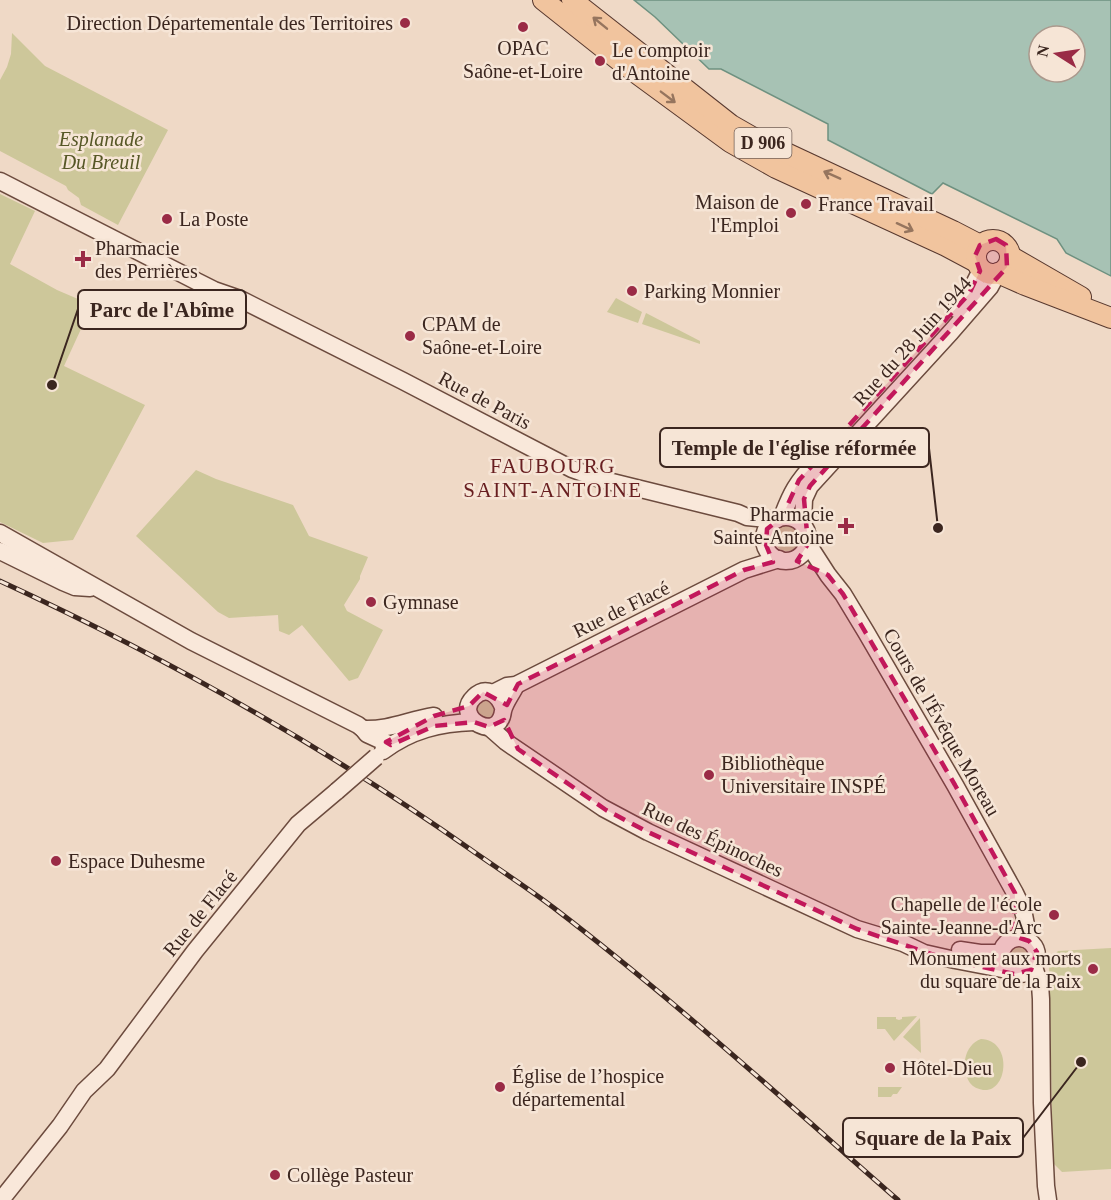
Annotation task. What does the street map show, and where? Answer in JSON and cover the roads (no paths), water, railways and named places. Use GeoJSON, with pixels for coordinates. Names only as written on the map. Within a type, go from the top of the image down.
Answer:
{"type":"FeatureCollection","features":[{"type":"Feature","properties":{"kind":"main road","name":"D 906"},"geometry":{"type":"LineString","coordinates":[[543,0],[621,62],[730,142],[776,168],[1025,285],[1111,317]]}},
{"type":"Feature","properties":{"kind":"main road","name":"D 906"},"geometry":{"type":"LineString","coordinates":[[572,0],[731,125],[752,138],[943,226],[986,265]]}},
{"type":"Feature","properties":{"kind":"main road","name":"Rue de Paris"},"geometry":{"type":"LineString","coordinates":[[0,181],[214,290],[240,298],[572,469],[600,479],[747,517],[779,518]]}},
{"type":"Feature","properties":{"kind":"main road"},"geometry":{"type":"LineString","coordinates":[[996,239],[1006,245],[1010,256],[1007,267],[986,265],[984,241],[996,239]]}},
{"type":"Feature","properties":{"kind":"main road","name":"D 906"},"geometry":{"type":"LineString","coordinates":[[1010,256],[1111,317]]}},
{"type":"Feature","properties":{"kind":"main road","name":"Rue du 28 Juin 1944"},"geometry":{"type":"LineString","coordinates":[[779,518],[800,480],[969,294],[986,265]]}},
{"type":"Feature","properties":{"kind":"main road","name":"Rue du 28 Juin 1944"},"geometry":{"type":"LineString","coordinates":[[803,524],[804,499],[810,486],[990,286],[986,265]]}},
{"type":"Feature","properties":{"kind":"main road"},"geometry":{"type":"LineString","coordinates":[[747,517],[765,542],[770,554],[828,574]]}},
{"type":"Feature","properties":{"kind":"main road"},"geometry":{"type":"LineString","coordinates":[[765,542],[767,529],[779,518],[793,518],[803,524],[808,544],[802,554],[786,559]]}},
{"type":"Feature","properties":{"kind":"main road"},"geometry":{"type":"LineString","coordinates":[[0,533],[191,641],[363,729],[383,750]]}},
{"type":"Feature","properties":{"kind":"main road","name":"Rue de Flacé"},"geometry":{"type":"LineString","coordinates":[[744,570],[765,542]]}},
{"type":"Feature","properties":{"kind":"main road"},"geometry":{"type":"LineString","coordinates":[[0,544],[61,575],[72,573]]}},
{"type":"Feature","properties":{"kind":"main road","name":"Cours de l'Évêque Moreau"},"geometry":{"type":"LineString","coordinates":[[808,544],[866,632],[1024,909],[1027,930],[1012,944]]}},
{"type":"Feature","properties":{"kind":"main road"},"geometry":{"type":"LineString","coordinates":[[0,551],[75,587],[97,588]]}},
{"type":"Feature","properties":{"kind":"main road","name":"Rue de Flacé"},"geometry":{"type":"LineString","coordinates":[[383,750],[434,726],[488,712],[507,686],[516,686],[744,570],[786,559]]}},
{"type":"Feature","properties":{"kind":"main road","name":"Rue de Flacé"},"geometry":{"type":"LineString","coordinates":[[363,729],[391,727],[413,719],[434,716],[488,712]]}},
{"type":"Feature","properties":{"kind":"main road","name":"Rue des Épinoches"},"geometry":{"type":"LineString","coordinates":[[488,712],[506,742],[603,808],[648,832],[857,929],[903,943],[924,953],[1011,972]]}},
{"type":"Feature","properties":{"kind":"main road","name":"Rue de Flacé"},"geometry":{"type":"LineString","coordinates":[[2,1200],[60,1126],[84,1091],[107,1069],[195,951],[298,824],[409,727],[434,716]]}},
{"type":"Feature","properties":{"kind":"main road","name":"Rue des Épinoches"},"geometry":{"type":"LineString","coordinates":[[903,943],[928,944],[980,953],[1012,944]]}},
{"type":"Feature","properties":{"kind":"main road"},"geometry":{"type":"LineString","coordinates":[[1011,972],[1027,973],[1034,967],[1037,952],[1033,944],[1012,944],[1002,962],[1011,972],[1026,983],[1041,1018]]}},
{"type":"Feature","properties":{"kind":"main road"},"geometry":{"type":"LineString","coordinates":[[1034,967],[1040,985],[1041,999],[1045,1195]]}},
{"type":"Feature","properties":{"kind":"main road","name":"Rue de Flacé"},"geometry":{"type":"LineString","coordinates":[[0,1189],[54,1122],[70,1110]]}},
{"type":"Feature","properties":{"kind":"railway"},"geometry":{"type":"LineString","coordinates":[[0,581],[185,673],[304,741],[363,777],[516,881],[642,978],[898,1200]]}},
{"type":"Feature","properties":{"kind":"place","name":"Direction Départementale des Territoires"},"geometry":{"type":"Point","coordinates":[405,23]}},
{"type":"Feature","properties":{"kind":"place","name":"OPAC Saône-et-Loire"},"geometry":{"type":"Point","coordinates":[523,27]}},
{"type":"Feature","properties":{"kind":"place","name":"Le comptoir d'Antoine"},"geometry":{"type":"Point","coordinates":[600,61]}},
{"type":"Feature","properties":{"kind":"place","name":"France Travail"},"geometry":{"type":"Point","coordinates":[806,204]}},
{"type":"Feature","properties":{"kind":"place","name":"Maison de l'Emploi"},"geometry":{"type":"Point","coordinates":[791,213]}},
{"type":"Feature","properties":{"kind":"place","name":"La Poste"},"geometry":{"type":"Point","coordinates":[167,219]}},
{"type":"Feature","properties":{"kind":"place","name":"Pharmacie des Perrières"},"geometry":{"type":"Point","coordinates":[83,259]}},
{"type":"Feature","properties":{"kind":"place","name":"Parking Monnier"},"geometry":{"type":"Point","coordinates":[632,291]}},
{"type":"Feature","properties":{"kind":"place","name":"CPAM de Saône-et-Loire"},"geometry":{"type":"Point","coordinates":[410,336]}},
{"type":"Feature","properties":{"kind":"place","name":"Parc de l'Abîme"},"geometry":{"type":"Point","coordinates":[52,385]}},
{"type":"Feature","properties":{"kind":"place","name":"Pharmacie Sainte-Antoine"},"geometry":{"type":"Point","coordinates":[846,526]}},
{"type":"Feature","properties":{"kind":"place","name":"Temple de l'église réformée"},"geometry":{"type":"Point","coordinates":[938,528]}},
{"type":"Feature","properties":{"kind":"place","name":"Gymnase"},"geometry":{"type":"Point","coordinates":[371,602]}},
{"type":"Feature","properties":{"kind":"place","name":"Bibliothèque Universitaire INSPÉ"},"geometry":{"type":"Point","coordinates":[709,775]}},
{"type":"Feature","properties":{"kind":"place","name":"Espace Duhesme"},"geometry":{"type":"Point","coordinates":[56,861]}},
{"type":"Feature","properties":{"kind":"place","name":"Chapelle de l'école Sainte-Jeanne-d'Arc"},"geometry":{"type":"Point","coordinates":[1054,915]}},
{"type":"Feature","properties":{"kind":"place","name":"Monument aux morts du square de la Paix"},"geometry":{"type":"Point","coordinates":[1093,969]}},
{"type":"Feature","properties":{"kind":"place","name":"Square de la Paix"},"geometry":{"type":"Point","coordinates":[1081,1062]}},
{"type":"Feature","properties":{"kind":"place","name":"Hôtel-Dieu"},"geometry":{"type":"Point","coordinates":[890,1068]}},
{"type":"Feature","properties":{"kind":"place","name":"Église de l’hospice départemental"},"geometry":{"type":"Point","coordinates":[500,1087]}},
{"type":"Feature","properties":{"kind":"place","name":"Collège Pasteur"},"geometry":{"type":"Point","coordinates":[275,1175]}},
{"type":"Feature","properties":{"kind":"district","name":"FAUBOURG SAINT-ANTOINE"},"geometry":{"type":"Point","coordinates":[553,478]}},
{"type":"Feature","properties":{"kind":"park label","name":"Esplanade Du Breuil"},"geometry":{"type":"Point","coordinates":[101,150]}}]}
